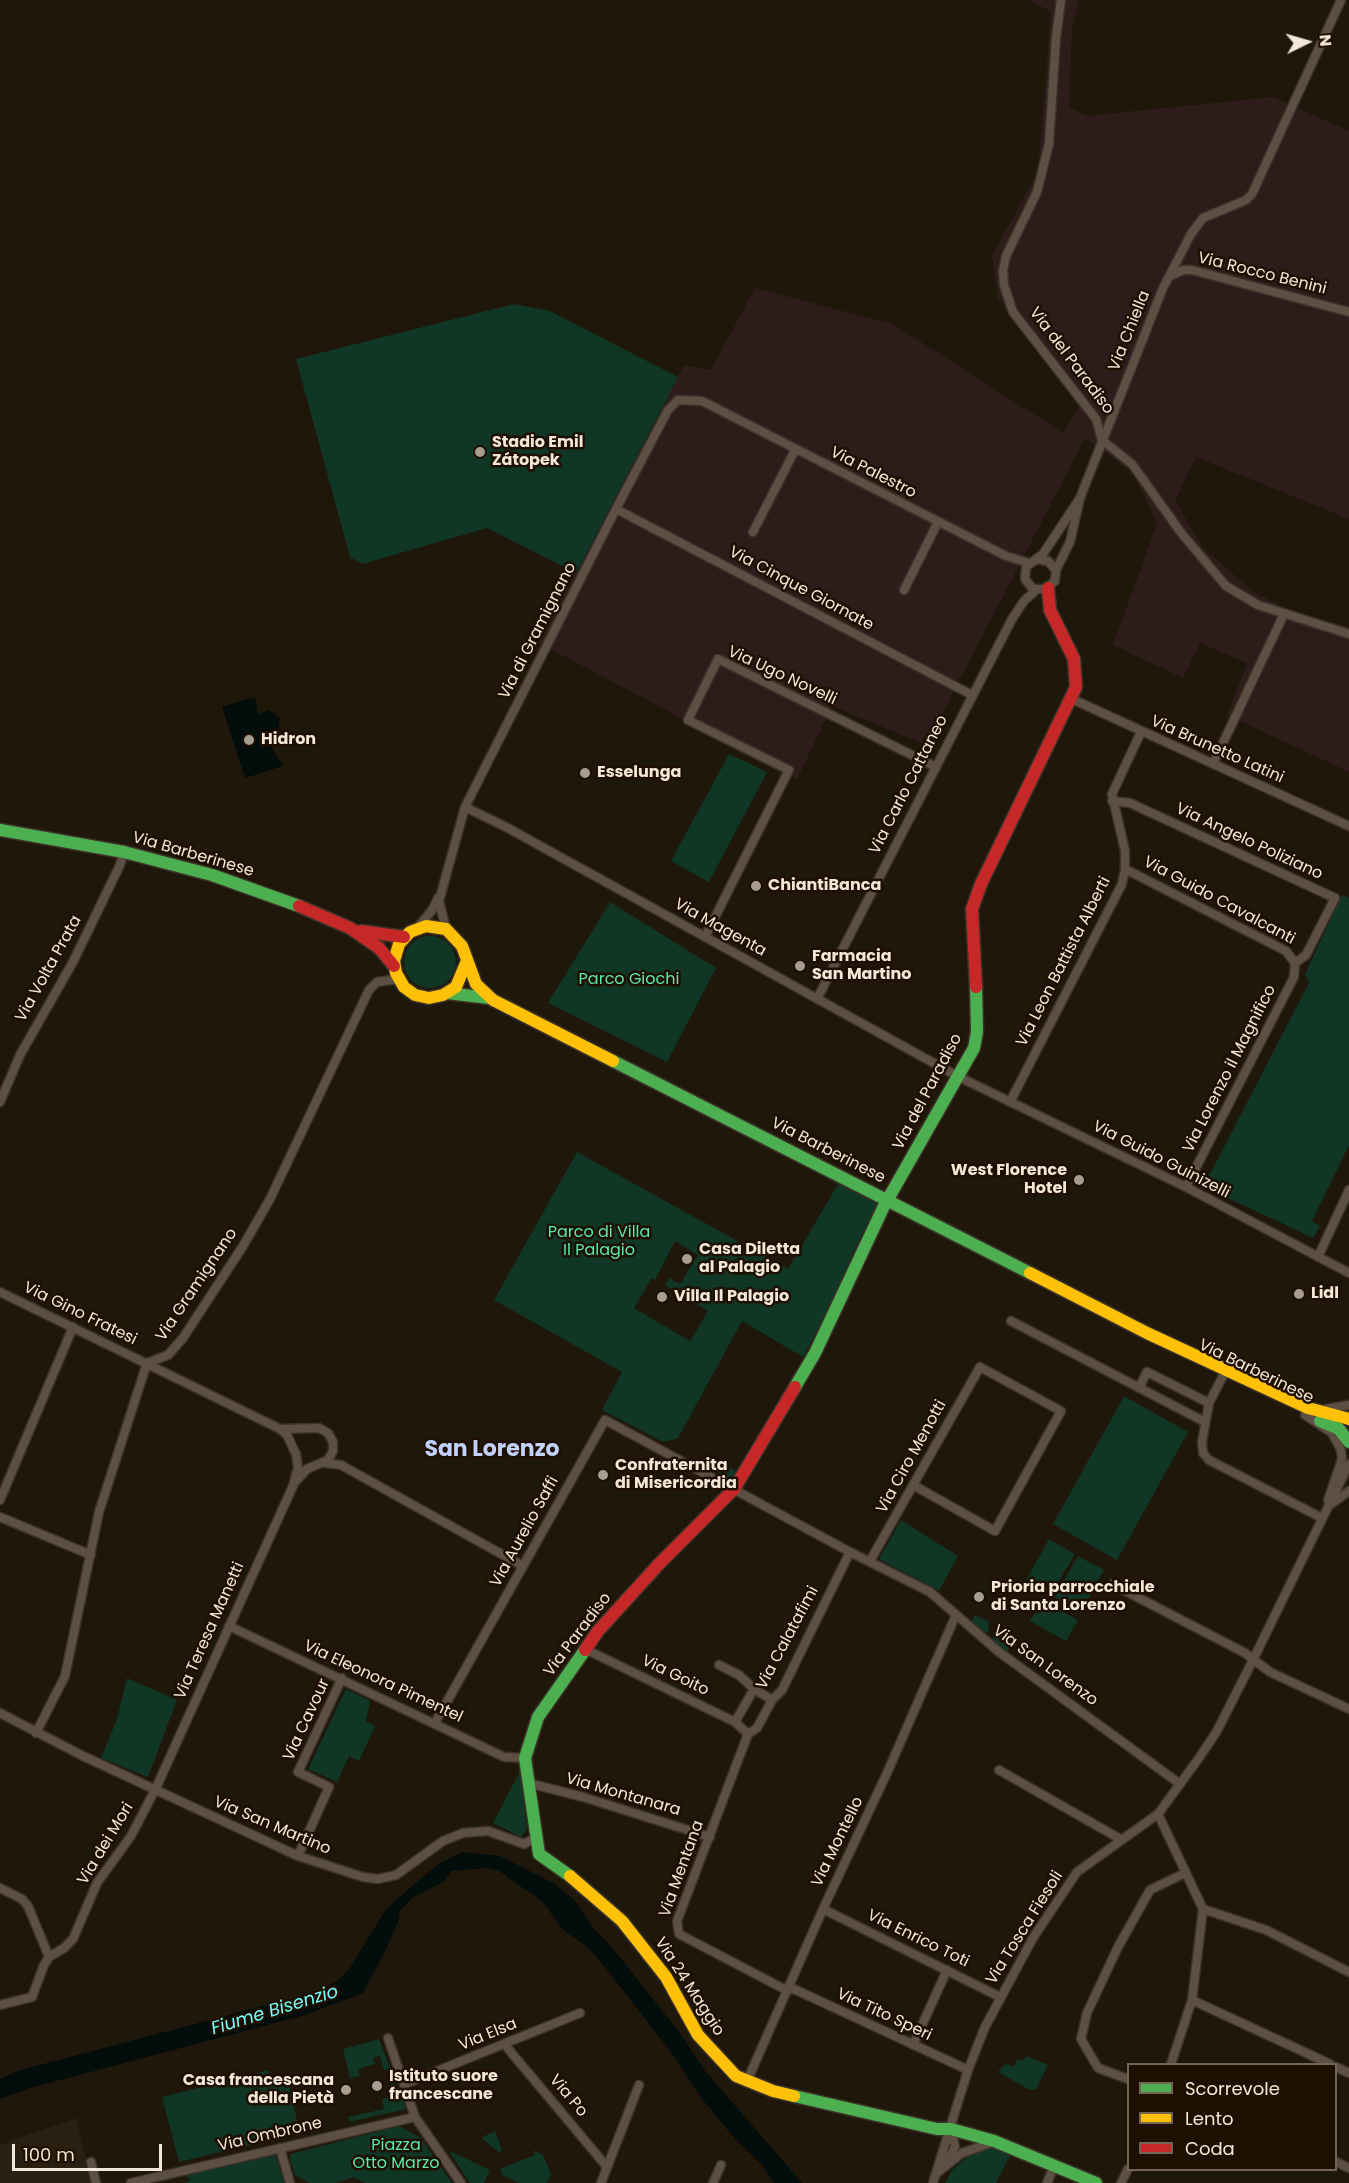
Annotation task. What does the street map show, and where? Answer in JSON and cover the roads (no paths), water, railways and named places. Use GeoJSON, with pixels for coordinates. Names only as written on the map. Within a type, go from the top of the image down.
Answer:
{"type":"FeatureCollection","features":[{"type":"Feature","properties":{"kind":"street","name":"Via del Paradiso"},"geometry":{"type":"LineString","coordinates":[[1042,589],[1055,581],[1056,570],[1070,542],[1080,498],[1102,440],[1096,419],[1013,312],[1004,285],[1003,271],[1006,256],[1037,192],[1048,152],[1061,0]]}},
{"type":"Feature","properties":{"kind":"street","name":"Via Chiella"},"geometry":{"type":"LineString","coordinates":[[1102,440],[1169,277],[1191,234],[1203,218],[1245,200],[1252,194],[1341,0]]}},
{"type":"Feature","properties":{"kind":"street","name":"Via Rocco Benini"},"geometry":{"type":"LineString","coordinates":[[1169,277],[1183,270],[1192,270],[1349,312]]}},
{"type":"Feature","properties":{"kind":"street","name":"Via Palestro"},"geometry":{"type":"LineString","coordinates":[[683,399],[702,401],[938,522],[1006,557],[1024,574]]}},
{"type":"Feature","properties":{"kind":"street","name":"Via di Gramignano"},"geometry":{"type":"LineString","coordinates":[[417,928],[434,909],[465,807],[668,410],[683,399]]}},
{"type":"Feature","properties":{"kind":"street"},"geometry":{"type":"LineString","coordinates":[[1102,440],[1132,464],[1182,534],[1226,586],[1258,605],[1349,634]]}},
{"type":"Feature","properties":{"kind":"street"},"geometry":{"type":"LineString","coordinates":[[753,532],[795,450]]}},
{"type":"Feature","properties":{"kind":"street","name":"Via del Paradiso"},"geometry":{"type":"LineString","coordinates":[[734,1489],[815,1353],[888,1200],[959,1077],[975,1044],[977,1032],[972,909],[981,884],[1072,699],[1077,677],[1074,659],[1042,589],[1026,583],[1024,574],[1032,561],[1047,549],[1080,498]]}},
{"type":"Feature","properties":{"kind":"street","name":"Via Cinque Giornate"},"geometry":{"type":"LineString","coordinates":[[616,510],[972,695]]}},
{"type":"Feature","properties":{"kind":"street"},"geometry":{"type":"LineString","coordinates":[[904,590],[938,522]]}},
{"type":"Feature","properties":{"kind":"street","name":"Via Palestro"},"geometry":{"type":"LineString","coordinates":[[1006,557],[1032,561]]}},
{"type":"Feature","properties":{"kind":"street"},"geometry":{"type":"LineString","coordinates":[[1032,561],[1048,561],[1056,570]]}},
{"type":"Feature","properties":{"kind":"street","name":"Via Carlo Cattaneo"},"geometry":{"type":"LineString","coordinates":[[817,999],[1012,619],[1024,601],[1042,589]]}},
{"type":"Feature","properties":{"kind":"street"},"geometry":{"type":"LineString","coordinates":[[1213,764],[1284,614]]}},
{"type":"Feature","properties":{"kind":"street","name":"Via Ugo Novelli"},"geometry":{"type":"LineString","coordinates":[[705,937],[789,770],[688,720],[718,659],[936,767]]}},
{"type":"Feature","properties":{"kind":"street","name":"Via Brunetto Latini"},"geometry":{"type":"LineString","coordinates":[[1072,699],[1349,826]]}},
{"type":"Feature","properties":{"kind":"street"},"geometry":{"type":"LineString","coordinates":[[1112,801],[1114,786],[1141,732]]}},
{"type":"Feature","properties":{"kind":"street","name":"Via Leon Battista Alberti"},"geometry":{"type":"LineString","coordinates":[[1010,1101],[1122,884],[1125,869],[1122,832],[1112,801]]}},
{"type":"Feature","properties":{"kind":"street","name":"Via Angelo Poliziano"},"geometry":{"type":"LineString","coordinates":[[1112,801],[1130,803],[1335,898],[1306,955],[1295,963]]}},
{"type":"Feature","properties":{"kind":"street","name":"Via Magenta"},"geometry":{"type":"LineString","coordinates":[[465,807],[506,826],[959,1077]]}},
{"type":"Feature","properties":{"kind":"street","name":"Via Barberinese"},"geometry":{"type":"LineString","coordinates":[[0,825],[21,832]]}},
{"type":"Feature","properties":{"kind":"street","name":"Via Barberinese"},"geometry":{"type":"LineString","coordinates":[[0,830],[124,852],[248,887],[350,928],[380,935],[404,937]]}},
{"type":"Feature","properties":{"kind":"street","name":"Via Volta Prata"},"geometry":{"type":"LineString","coordinates":[[0,1102],[27,1041],[73,962],[119,868],[124,852]]}},
{"type":"Feature","properties":{"kind":"street","name":"Via Guido Cavalcanti"},"geometry":{"type":"LineString","coordinates":[[1125,869],[1281,949],[1293,957],[1295,963]]}},
{"type":"Feature","properties":{"kind":"street","name":"Via di Gramignano"},"geometry":{"type":"LineString","coordinates":[[441,890],[440,910],[446,929]]}},
{"type":"Feature","properties":{"kind":"street"},"geometry":{"type":"LineString","coordinates":[[394,966],[395,952],[404,937],[417,928],[431,926],[446,929]]}},
{"type":"Feature","properties":{"kind":"street","name":"Via Barberinese"},"geometry":{"type":"LineString","coordinates":[[350,928],[379,948],[394,966],[399,979],[408,990],[420,996],[434,998],[447,993],[471,994],[494,1000],[1147,1333],[1306,1411],[1339,1429],[1349,1442]]}},
{"type":"Feature","properties":{"kind":"street","name":"Via Barberinese"},"geometry":{"type":"LineString","coordinates":[[446,929],[462,945],[466,963],[476,984],[494,1000]]}},
{"type":"Feature","properties":{"kind":"street"},"geometry":{"type":"LineString","coordinates":[[447,993],[459,983],[466,963]]}},
{"type":"Feature","properties":{"kind":"street","name":"Via Lorenzo il Magnifico"},"geometry":{"type":"LineString","coordinates":[[1186,1188],[1294,977],[1295,963]]}},
{"type":"Feature","properties":{"kind":"street","name":"Via Gramignano"},"geometry":{"type":"LineString","coordinates":[[147,1363],[168,1355],[183,1338],[243,1246],[270,1199],[369,990],[377,982],[399,979]]}},
{"type":"Feature","properties":{"kind":"street","name":"Via Guido Guinizelli"},"geometry":{"type":"LineString","coordinates":[[959,1077],[1186,1188],[1349,1273]]}},
{"type":"Feature","properties":{"kind":"street"},"geometry":{"type":"LineString","coordinates":[[1318,1257],[1349,1190]]}},
{"type":"Feature","properties":{"kind":"street","name":"Via Gino Fratesi"},"geometry":{"type":"LineString","coordinates":[[0,1292],[280,1429]]}},
{"type":"Feature","properties":{"kind":"street"},"geometry":{"type":"LineString","coordinates":[[1011,1321],[1205,1422]]}},
{"type":"Feature","properties":{"kind":"street"},"geometry":{"type":"LineString","coordinates":[[0,1500],[73,1327]]}},
{"type":"Feature","properties":{"kind":"street","name":"Via Barberinese"},"geometry":{"type":"LineString","coordinates":[[1147,1333],[1223,1376],[1306,1411],[1349,1419]]}},
{"type":"Feature","properties":{"kind":"street"},"geometry":{"type":"LineString","coordinates":[[36,1733],[65,1676],[99,1512],[147,1363]]}},
{"type":"Feature","properties":{"kind":"street","name":"Via Ciro Menotti"},"geometry":{"type":"LineString","coordinates":[[870,1561],[980,1367],[1061,1411],[995,1531],[914,1485]]}},
{"type":"Feature","properties":{"kind":"street"},"geometry":{"type":"LineString","coordinates":[[1138,1388],[1147,1372],[1209,1403]]}},
{"type":"Feature","properties":{"kind":"street"},"geometry":{"type":"LineString","coordinates":[[1223,1376],[1209,1403],[1205,1422],[1202,1448],[1206,1457],[1322,1518]]}},
{"type":"Feature","properties":{"kind":"street"},"geometry":{"type":"LineString","coordinates":[[1306,1411],[1349,1405]]}},
{"type":"Feature","properties":{"kind":"street","name":"Via Tosca Fiesoli"},"geometry":{"type":"LineString","coordinates":[[1306,1411],[1332,1433],[1341,1450],[1342,1460],[1331,1489],[1331,1504]]}},
{"type":"Feature","properties":{"kind":"street","name":"Via Aurelio Saffi"},"geometry":{"type":"LineString","coordinates":[[435,1723],[604,1420],[734,1489]]}},
{"type":"Feature","properties":{"kind":"street"},"geometry":{"type":"LineString","coordinates":[[280,1429],[315,1427],[324,1430],[333,1442],[333,1451],[340,1465]]}},
{"type":"Feature","properties":{"kind":"street"},"geometry":{"type":"LineString","coordinates":[[280,1429],[287,1435],[302,1462],[315,1467]]}},
{"type":"Feature","properties":{"kind":"street","name":"Via Teresa Manetti"},"geometry":{"type":"LineString","coordinates":[[156,1788],[293,1486],[298,1468],[295,1452],[298,1436],[305,1429]]}},
{"type":"Feature","properties":{"kind":"street"},"geometry":{"type":"LineString","coordinates":[[333,1451],[325,1463],[340,1465],[523,1566]]}},
{"type":"Feature","properties":{"kind":"street","name":"Via Teresa Manetti"},"geometry":{"type":"LineString","coordinates":[[293,1486],[307,1469],[325,1463]]}},
{"type":"Feature","properties":{"kind":"street","name":"Via Tosca Fiesoli"},"geometry":{"type":"LineString","coordinates":[[933,2183],[937,2173],[954,2150],[951,2129],[968,2070],[1000,1996],[1033,1938],[1074,1876],[1158,1814],[1217,1731],[1349,1464]]}},
{"type":"Feature","properties":{"kind":"street","name":"Via San Lorenzo"},"geometry":{"type":"LineString","coordinates":[[734,1489],[850,1552],[930,1592],[956,1616],[1029,1674],[1180,1784]]}},
{"type":"Feature","properties":{"kind":"street","name":"Via Paradiso"},"geometry":{"type":"LineString","coordinates":[[535,1838],[525,1758],[538,1717],[614,1611],[734,1489]]}},
{"type":"Feature","properties":{"kind":"street","name":"Via Tosca Fiesoli"},"geometry":{"type":"LineString","coordinates":[[1331,1504],[1349,1491]]}},
{"type":"Feature","properties":{"kind":"street"},"geometry":{"type":"LineString","coordinates":[[1331,1504],[1349,1498]]}},
{"type":"Feature","properties":{"kind":"street"},"geometry":{"type":"LineString","coordinates":[[0,1517],[91,1555]]}},
{"type":"Feature","properties":{"kind":"street","name":"Via Calatafimi"},"geometry":{"type":"LineString","coordinates":[[748,1734],[757,1728],[772,1700],[782,1690],[850,1552]]}},
{"type":"Feature","properties":{"kind":"street"},"geometry":{"type":"LineString","coordinates":[[1112,1584],[1245,1653],[1270,1672],[1349,1709]]}},
{"type":"Feature","properties":{"kind":"street","name":"Via Montello"},"geometry":{"type":"LineString","coordinates":[[747,2081],[956,1616]]}},
{"type":"Feature","properties":{"kind":"street","name":"Via Eleonora Pimentel"},"geometry":{"type":"LineString","coordinates":[[229,1626],[506,1757],[525,1758]]}},
{"type":"Feature","properties":{"kind":"street","name":"Via Goito"},"geometry":{"type":"LineString","coordinates":[[585,1649],[735,1722],[748,1734]]}},
{"type":"Feature","properties":{"kind":"street"},"geometry":{"type":"LineString","coordinates":[[719,1665],[739,1675],[754,1689],[772,1700]]}},
{"type":"Feature","properties":{"kind":"street","name":"Via Cavour"},"geometry":{"type":"LineString","coordinates":[[298,1856],[329,1787],[298,1772],[342,1678]]}},
{"type":"Feature","properties":{"kind":"street"},"geometry":{"type":"LineString","coordinates":[[735,1722],[754,1689]]}},
{"type":"Feature","properties":{"kind":"street","name":"Via San Martino"},"geometry":{"type":"LineString","coordinates":[[0,1713],[36,1733],[298,1856],[363,1877],[378,1880],[402,1871],[435,1846],[455,1835],[488,1831],[524,1844],[535,1838]]}},
{"type":"Feature","properties":{"kind":"street","name":"Via Mentana"},"geometry":{"type":"LineString","coordinates":[[748,1734],[677,1921],[677,1932],[680,1936],[786,1990]]}},
{"type":"Feature","properties":{"kind":"street"},"geometry":{"type":"LineString","coordinates":[[999,1770],[1122,1840]]}},
{"type":"Feature","properties":{"kind":"street","name":"Via Montanara"},"geometry":{"type":"LineString","coordinates":[[528,1783],[593,1800],[710,1837]]}},
{"type":"Feature","properties":{"kind":"street","name":"Via dei Mori"},"geometry":{"type":"LineString","coordinates":[[49,1957],[73,1939],[97,1883],[131,1836],[156,1788]]}},
{"type":"Feature","properties":{"kind":"street"},"geometry":{"type":"LineString","coordinates":[[1158,1814],[1203,1909],[1192,2000],[1171,2063]]}},
{"type":"Feature","properties":{"kind":"street","name":"Via 24 Maggio"},"geometry":{"type":"LineString","coordinates":[[535,1838],[540,1856],[592,1893],[628,1928],[666,1977],[683,2013],[698,2035],[728,2069],[747,2081],[773,2091],[928,2127],[951,2129],[994,2141],[1055,2164],[1096,2183]]}},
{"type":"Feature","properties":{"kind":"street"},"geometry":{"type":"LineString","coordinates":[[1127,2079],[1098,2068],[1082,2039],[1088,2013],[1119,1947],[1150,1890],[1185,1873]]}},
{"type":"Feature","properties":{"kind":"street"},"geometry":{"type":"LineString","coordinates":[[0,1888],[22,1899],[28,1906],[40,1929],[49,1957],[32,1997],[0,2005]]}},
{"type":"Feature","properties":{"kind":"street","name":"Via Enrico Toti"},"geometry":{"type":"LineString","coordinates":[[823,1909],[1000,1996]]}},
{"type":"Feature","properties":{"kind":"street"},"geometry":{"type":"LineString","coordinates":[[1203,1909],[1266,1930],[1349,1972]]}},
{"type":"Feature","properties":{"kind":"street"},"geometry":{"type":"LineString","coordinates":[[913,2045],[947,1970]]}},
{"type":"Feature","properties":{"kind":"street","name":"Via Tito Speri"},"geometry":{"type":"LineString","coordinates":[[786,1990],[794,1989],[968,2070]]}},
{"type":"Feature","properties":{"kind":"street"},"geometry":{"type":"LineString","coordinates":[[1192,2000],[1328,2063]]}},
{"type":"Feature","properties":{"kind":"street","name":"Via Elsa"},"geometry":{"type":"LineString","coordinates":[[405,2084],[580,2013]]}},
{"type":"Feature","properties":{"kind":"street"},"geometry":{"type":"LineString","coordinates":[[388,2038],[415,2117],[461,2183]]}},
{"type":"Feature","properties":{"kind":"street","name":"Via Po"},"geometry":{"type":"LineString","coordinates":[[505,2045],[607,2167]]}},
{"type":"Feature","properties":{"kind":"street"},"geometry":{"type":"LineString","coordinates":[[601,2183],[639,2085]]}},
{"type":"Feature","properties":{"kind":"street","name":"Via Ombrone"},"geometry":{"type":"LineString","coordinates":[[131,2183],[415,2117]]}},
{"type":"Feature","properties":{"kind":"street"},"geometry":{"type":"LineString","coordinates":[[937,2173],[962,2153],[994,2141]]}},
{"type":"Feature","properties":{"kind":"street"},"geometry":{"type":"LineString","coordinates":[[280,2148],[290,2183]]}},
{"type":"Feature","properties":{"kind":"street"},"geometry":{"type":"LineString","coordinates":[[91,2162],[96,2183]]}},
{"type":"Feature","properties":{"kind":"street"},"geometry":{"type":"LineString","coordinates":[[1047,2183],[1055,2164]]}},
{"type":"Feature","properties":{"kind":"street"},"geometry":{"type":"LineString","coordinates":[[713,2183],[721,2165]]}},
{"type":"Feature","properties":{"kind":"water","name":"Hidron"},"geometry":{"type":"Polygon","coordinates":[[[255,697],[258,714],[269,710],[280,718],[278,732],[265,737],[283,766],[245,778],[222,707],[255,697]]]}},
{"type":"Feature","properties":{"kind":"water","name":"Fiume Bisenzio"},"geometry":{"type":"Polygon","coordinates":[[[462,1852],[500,1856],[555,1884],[575,1901],[594,1929],[611,1946],[682,2036],[706,2072],[802,2183],[774,2183],[762,2165],[735,2139],[699,2095],[674,2056],[601,1962],[586,1946],[562,1929],[543,1902],[499,1871],[488,1868],[452,1871],[443,1882],[412,1898],[400,1911],[398,1922],[386,1949],[363,1993],[305,2015],[30,2088],[0,2099],[0,2079],[17,2071],[320,1991],[340,1979],[350,1968],[386,1909],[438,1864],[462,1852]]]}},
{"type":"Feature","properties":{"kind":"place","name":"Stadio Emil Zátopek"},"geometry":{"type":"Point","coordinates":[480,452]}},
{"type":"Feature","properties":{"kind":"place","name":"Hidron"},"geometry":{"type":"Point","coordinates":[249,740]}},
{"type":"Feature","properties":{"kind":"place","name":"Esselunga"},"geometry":{"type":"Point","coordinates":[585,773]}},
{"type":"Feature","properties":{"kind":"place","name":"ChiantiBanca"},"geometry":{"type":"Point","coordinates":[756,886]}},
{"type":"Feature","properties":{"kind":"place","name":"Farmacia San Martino"},"geometry":{"type":"Point","coordinates":[800,966]}},
{"type":"Feature","properties":{"kind":"place","name":"West Florence Hotel"},"geometry":{"type":"Point","coordinates":[1079,1180]}},
{"type":"Feature","properties":{"kind":"place","name":"Casa Diletta al Palagio"},"geometry":{"type":"Point","coordinates":[687,1259]}},
{"type":"Feature","properties":{"kind":"place","name":"Lidl"},"geometry":{"type":"Point","coordinates":[1299,1294]}},
{"type":"Feature","properties":{"kind":"place","name":"Villa Il Palagio"},"geometry":{"type":"Point","coordinates":[662,1297]}},
{"type":"Feature","properties":{"kind":"place","name":"Confraternita di Misericordia"},"geometry":{"type":"Point","coordinates":[603,1475]}},
{"type":"Feature","properties":{"kind":"place","name":"Prioria parrocchiale di Santa Lorenzo"},"geometry":{"type":"Point","coordinates":[979,1597]}},
{"type":"Feature","properties":{"kind":"place","name":"Istituto suore francescane"},"geometry":{"type":"Point","coordinates":[377,2086]}},
{"type":"Feature","properties":{"kind":"place","name":"Casa francescana della Pietà"},"geometry":{"type":"Point","coordinates":[346,2090]}},
{"type":"Feature","properties":{"kind":"district","name":"San Lorenzo"},"geometry":{"type":"Point","coordinates":[492,1450]}},
{"type":"Feature","properties":{"kind":"park label","name":"Parco Giochi"},"geometry":{"type":"Point","coordinates":[629,980]}},
{"type":"Feature","properties":{"kind":"park label","name":"Parco di Villa Il Palagio"},"geometry":{"type":"Point","coordinates":[599,1242]}},
{"type":"Feature","properties":{"kind":"park label","name":"Piazza Otto Marzo"},"geometry":{"type":"Point","coordinates":[396,2155]}}]}
